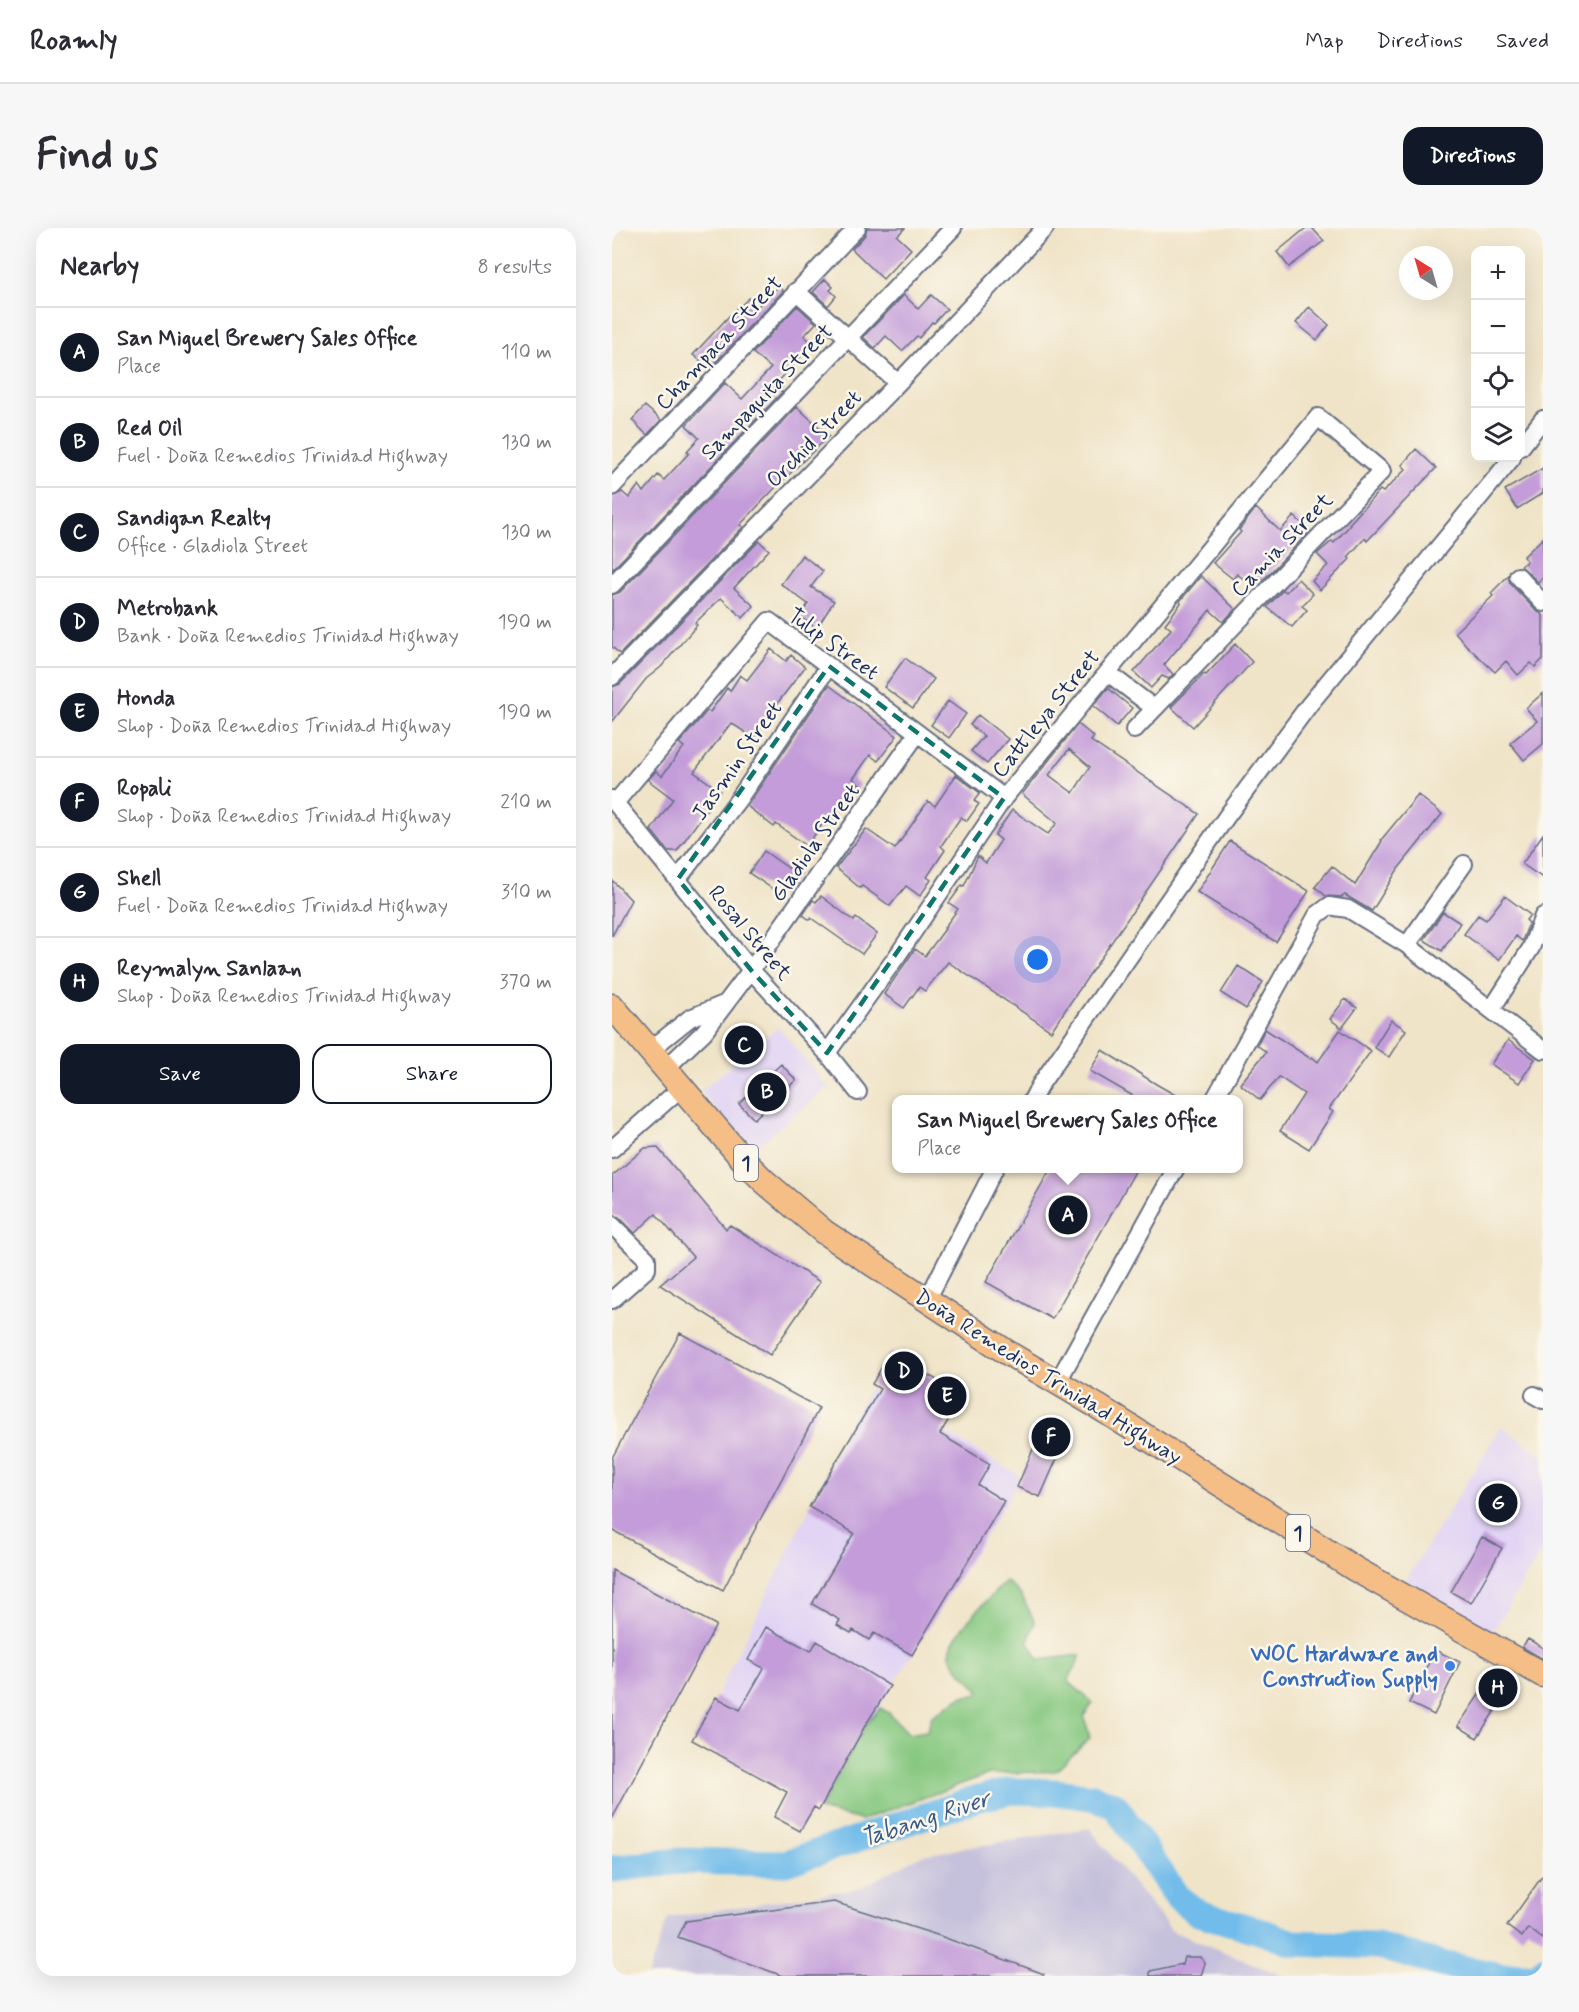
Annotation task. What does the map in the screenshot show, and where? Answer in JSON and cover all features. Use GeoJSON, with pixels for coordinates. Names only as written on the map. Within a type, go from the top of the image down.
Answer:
{"type":"FeatureCollection","features":[{"type":"Feature","properties":{"kind":"highway","name":"Doña Remedios Trinidad Highway"},"geometry":{"type":"LineString","coordinates":[[612,1006],[729,1144],[771,1188],[824,1232],[1008,1353],[1355,1569],[1543,1675]]}},
{"type":"Feature","properties":{"kind":"street","name":"Champaca Street"},"geometry":{"type":"LineString","coordinates":[[612,487],[857,228]]}},
{"type":"Feature","properties":{"kind":"street","name":"Sampaguita Street"},"geometry":{"type":"LineString","coordinates":[[612,585],[953,228]]}},
{"type":"Feature","properties":{"kind":"street","name":"Orchid Street"},"geometry":{"type":"LineString","coordinates":[[612,677],[1045,228]]}},
{"type":"Feature","properties":{"kind":"street"},"geometry":{"type":"LineString","coordinates":[[796,291],[898,383]]}},
{"type":"Feature","properties":{"kind":"street","name":"Cattleya Street"},"geometry":{"type":"LineString","coordinates":[[827,1053],[897,956],[1004,798],[1318,417]]}},
{"type":"Feature","properties":{"kind":"street","name":"Camia Street"},"geometry":{"type":"LineString","coordinates":[[1134,730],[1382,471],[1318,417]]}},
{"type":"Feature","properties":{"kind":"street"},"geometry":{"type":"LineString","coordinates":[[1525,442],[1543,419]]}},
{"type":"Feature","properties":{"kind":"street"},"geometry":{"type":"LineString","coordinates":[[1035,1095],[1213,836],[1309,705],[1509,462]]}},
{"type":"Feature","properties":{"kind":"street"},"geometry":{"type":"LineString","coordinates":[[1518,576],[1543,603]]}},
{"type":"Feature","properties":{"kind":"street","name":"Tulip Street"},"geometry":{"type":"LineString","coordinates":[[614,801],[770,621],[1004,798]]}},
{"type":"Feature","properties":{"kind":"street","name":"Jasmin Street"},"geometry":{"type":"LineString","coordinates":[[678,879],[738,800],[829,666]]}},
{"type":"Feature","properties":{"kind":"street"},"geometry":{"type":"LineString","coordinates":[[1108,673],[1154,708]]}},
{"type":"Feature","properties":{"kind":"street","name":"Gladiola Street"},"geometry":{"type":"LineString","coordinates":[[658,1059],[704,1032],[751,970],[917,734]]}},
{"type":"Feature","properties":{"kind":"street","name":"Rosal Street"},"geometry":{"type":"LineString","coordinates":[[614,801],[751,970],[827,1053],[858,1092]]}},
{"type":"Feature","properties":{"kind":"street"},"geometry":{"type":"LineString","coordinates":[[1407,945],[1464,864]]}},
{"type":"Feature","properties":{"kind":"street"},"geometry":{"type":"LineString","coordinates":[[1217,1095],[1317,915],[1329,906],[1348,909],[1407,945],[1543,1050]]}},
{"type":"Feature","properties":{"kind":"street"},"geometry":{"type":"LineString","coordinates":[[1491,1010],[1537,953],[1543,916]]}},
{"type":"Feature","properties":{"kind":"street"},"geometry":{"type":"LineString","coordinates":[[658,1059],[690,1018],[725,1004]]}},
{"type":"Feature","properties":{"kind":"street"},"geometry":{"type":"LineString","coordinates":[[612,1149],[682,1087]]}},
{"type":"Feature","properties":{"kind":"street"},"geometry":{"type":"LineString","coordinates":[[927,1300],[992,1173]]}},
{"type":"Feature","properties":{"kind":"street"},"geometry":{"type":"LineString","coordinates":[[1058,1383],[1173,1173]]}},
{"type":"Feature","properties":{"kind":"street"},"geometry":{"type":"LineString","coordinates":[[612,1225],[647,1259],[647,1269],[612,1300]]}},
{"type":"Feature","properties":{"kind":"highlighted area"},"geometry":{"type":"Polygon","coordinates":[[[829,666],[1004,798],[827,1053],[751,970],[678,879],[829,666]]]}},
{"type":"Feature","properties":{"kind":"shaded area"},"geometry":{"type":"Polygon","coordinates":[[[778,1027],[828,1087],[751,1151],[701,1091],[778,1027]]]}},
{"type":"Feature","properties":{"kind":"shaded area"},"geometry":{"type":"Polygon","coordinates":[[[869,1388],[1020,1476],[826,1794],[819,1810],[692,1740],[716,1697],[869,1388]]]}},
{"type":"Feature","properties":{"kind":"shaded area"},"geometry":{"type":"Polygon","coordinates":[[[1502,1426],[1543,1457],[1543,1549],[1491,1634],[1405,1581],[1502,1426]]]}},
{"type":"Feature","properties":{"kind":"shaded area"},"geometry":{"type":"Polygon","coordinates":[[[1089,1828],[1172,1931],[1284,1976],[647,1976],[668,1918],[860,1888],[922,1855],[1089,1828]]]}},
{"type":"Feature","properties":{"kind":"green space"},"geometry":{"type":"Polygon","coordinates":[[[1006,1581],[1022,1596],[1035,1623],[1028,1641],[1039,1660],[1081,1655],[1068,1681],[1093,1703],[1084,1716],[1090,1738],[1056,1771],[989,1774],[862,1820],[819,1810],[865,1726],[880,1708],[889,1713],[909,1734],[927,1731],[932,1716],[962,1696],[978,1695],[979,1690],[953,1662],[951,1650],[962,1629],[1006,1581]]]}},
{"type":"Feature","properties":{"kind":"building"},"geometry":{"type":"Polygon","coordinates":[[[867,228],[905,228],[897,236],[911,249],[883,279],[852,249],[865,235],[867,228]]]}},
{"type":"Feature","properties":{"kind":"building"},"geometry":{"type":"Polygon","coordinates":[[[1306,228],[1312,228],[1324,241],[1289,267],[1277,252],[1306,228]]]}},
{"type":"Feature","properties":{"kind":"building"},"geometry":{"type":"Polygon","coordinates":[[[825,279],[833,287],[830,290],[836,296],[828,306],[813,292],[825,279]]]}},
{"type":"Feature","properties":{"kind":"building"},"geometry":{"type":"Polygon","coordinates":[[[779,286],[783,291],[710,368],[693,355],[749,298],[757,307],[779,286]]]}},
{"type":"Feature","properties":{"kind":"building"},"geometry":{"type":"Polygon","coordinates":[[[904,295],[918,309],[931,295],[947,309],[919,338],[917,336],[902,351],[886,336],[875,348],[863,337],[904,295]]]}},
{"type":"Feature","properties":{"kind":"building"},"geometry":{"type":"Polygon","coordinates":[[[797,306],[816,323],[804,336],[813,343],[777,383],[782,387],[779,390],[782,392],[612,570],[612,497],[622,492],[629,498],[639,485],[644,492],[658,475],[664,480],[689,453],[687,451],[699,438],[686,425],[725,383],[742,399],[771,368],[753,353],[797,306]]]}},
{"type":"Feature","properties":{"kind":"building"},"geometry":{"type":"Polygon","coordinates":[[[1309,307],[1329,325],[1317,340],[1296,323],[1309,307]]]}},
{"type":"Feature","properties":{"kind":"building"},"geometry":{"type":"Polygon","coordinates":[[[645,406],[661,420],[647,435],[632,420],[645,406]]]}},
{"type":"Feature","properties":{"kind":"building"},"geometry":{"type":"Polygon","coordinates":[[[797,407],[829,436],[776,487],[740,525],[743,527],[620,654],[612,647],[612,595],[620,592],[797,407]]]}},
{"type":"Feature","properties":{"kind":"building"},"geometry":{"type":"Polygon","coordinates":[[[1416,449],[1436,468],[1367,541],[1365,538],[1348,557],[1350,559],[1320,590],[1312,581],[1328,565],[1317,554],[1332,541],[1334,543],[1380,490],[1383,492],[1406,469],[1402,465],[1416,449]]]}},
{"type":"Feature","properties":{"kind":"building"},"geometry":{"type":"Polygon","coordinates":[[[1543,468],[1543,493],[1517,509],[1505,490],[1543,468]]]}},
{"type":"Feature","properties":{"kind":"building"},"geometry":{"type":"Polygon","coordinates":[[[1256,508],[1280,531],[1294,516],[1310,531],[1265,578],[1252,585],[1237,574],[1233,579],[1213,563],[1241,532],[1239,530],[1256,508]]]}},
{"type":"Feature","properties":{"kind":"building"},"geometry":{"type":"Polygon","coordinates":[[[1543,538],[1543,577],[1538,582],[1521,566],[1527,561],[1523,557],[1543,538]]]}},
{"type":"Feature","properties":{"kind":"building"},"geometry":{"type":"Polygon","coordinates":[[[759,541],[769,550],[734,588],[754,606],[743,618],[721,598],[695,623],[697,625],[661,667],[646,679],[612,722],[612,687],[620,684],[759,541]]]}},
{"type":"Feature","properties":{"kind":"building"},"geometry":{"type":"Polygon","coordinates":[[[802,555],[823,571],[811,587],[834,601],[817,628],[800,617],[808,604],[781,584],[802,555]]]}},
{"type":"Feature","properties":{"kind":"building"},"geometry":{"type":"Polygon","coordinates":[[[1201,576],[1235,609],[1223,622],[1210,610],[1164,665],[1173,674],[1169,679],[1162,676],[1151,688],[1134,672],[1171,629],[1165,624],[1201,576]]]}},
{"type":"Feature","properties":{"kind":"building"},"geometry":{"type":"Polygon","coordinates":[[[1508,576],[1510,583],[1535,610],[1543,615],[1543,659],[1535,667],[1531,663],[1518,675],[1506,661],[1495,672],[1455,632],[1493,596],[1491,593],[1508,576]]]}},
{"type":"Feature","properties":{"kind":"building"},"geometry":{"type":"Polygon","coordinates":[[[1298,579],[1313,594],[1302,606],[1307,610],[1292,627],[1267,607],[1283,590],[1286,592],[1298,579]]]}},
{"type":"Feature","properties":{"kind":"building"},"geometry":{"type":"Polygon","coordinates":[[[1235,644],[1252,662],[1193,727],[1171,707],[1235,644]]]}},
{"type":"Feature","properties":{"kind":"building"},"geometry":{"type":"Polygon","coordinates":[[[771,649],[786,661],[791,655],[805,667],[754,738],[731,723],[694,772],[720,791],[677,851],[668,851],[651,830],[673,799],[648,780],[656,771],[662,776],[684,747],[679,743],[707,711],[710,712],[727,688],[730,691],[740,675],[747,680],[771,649]]]}},
{"type":"Feature","properties":{"kind":"building"},"geometry":{"type":"Polygon","coordinates":[[[905,658],[934,679],[913,708],[884,687],[905,658]]]}},
{"type":"Feature","properties":{"kind":"building"},"geometry":{"type":"Polygon","coordinates":[[[829,685],[897,736],[878,761],[870,755],[853,779],[860,785],[845,806],[841,803],[825,826],[822,824],[807,846],[776,824],[774,827],[747,806],[829,685]]]}},
{"type":"Feature","properties":{"kind":"building"},"geometry":{"type":"Polygon","coordinates":[[[1108,688],[1132,708],[1117,726],[1093,706],[1108,688]]]}},
{"type":"Feature","properties":{"kind":"building"},"geometry":{"type":"Polygon","coordinates":[[[1543,693],[1543,744],[1524,760],[1510,743],[1537,721],[1526,708],[1543,693]]]}},
{"type":"Feature","properties":{"kind":"building"},"geometry":{"type":"Polygon","coordinates":[[[948,701],[966,714],[949,738],[931,725],[948,701]]]}},
{"type":"Feature","properties":{"kind":"building"},"geometry":{"type":"Polygon","coordinates":[[[978,715],[1008,739],[987,764],[971,751],[984,736],[970,725],[978,715]]]}},
{"type":"Feature","properties":{"kind":"building"},"geometry":{"type":"Polygon","coordinates":[[[1078,724],[1094,737],[1091,741],[1199,814],[1051,1031],[948,962],[925,991],[919,987],[904,1008],[884,994],[915,949],[925,956],[945,929],[958,909],[949,903],[962,885],[964,886],[978,856],[986,863],[1001,840],[995,835],[1012,810],[1048,834],[1057,823],[1022,794],[1078,724]],[[1069,749],[1049,775],[1073,793],[1090,767],[1069,749]]]}},
{"type":"Feature","properties":{"kind":"building"},"geometry":{"type":"Polygon","coordinates":[[[956,775],[980,793],[974,801],[979,804],[967,821],[961,817],[941,846],[945,850],[927,877],[931,880],[920,896],[906,886],[890,906],[862,886],[860,888],[836,868],[866,829],[895,849],[928,801],[935,806],[956,775]]]}},
{"type":"Feature","properties":{"kind":"building"},"geometry":{"type":"Polygon","coordinates":[[[1418,795],[1442,814],[1398,869],[1372,911],[1345,895],[1342,897],[1326,896],[1315,887],[1332,866],[1355,885],[1381,840],[1418,795]]]}},
{"type":"Feature","properties":{"kind":"building"},"geometry":{"type":"Polygon","coordinates":[[[1543,834],[1543,878],[1522,864],[1543,834]]]}},
{"type":"Feature","properties":{"kind":"building"},"geometry":{"type":"Polygon","coordinates":[[[1230,841],[1309,891],[1276,942],[1197,892],[1230,841]]]}},
{"type":"Feature","properties":{"kind":"building"},"geometry":{"type":"Polygon","coordinates":[[[764,851],[798,875],[783,896],[749,873],[764,851]]]}},
{"type":"Feature","properties":{"kind":"building"},"geometry":{"type":"Polygon","coordinates":[[[612,880],[631,900],[612,936],[612,880]]]}},
{"type":"Feature","properties":{"kind":"building"},"geometry":{"type":"Polygon","coordinates":[[[821,896],[854,921],[856,918],[877,934],[862,954],[811,918],[810,920],[803,915],[813,900],[816,902],[821,896]]]}},
{"type":"Feature","properties":{"kind":"building"},"geometry":{"type":"Polygon","coordinates":[[[1505,896],[1530,915],[1526,920],[1529,923],[1522,941],[1516,936],[1499,960],[1464,934],[1478,915],[1486,920],[1505,896]]]}},
{"type":"Feature","properties":{"kind":"building"},"geometry":{"type":"Polygon","coordinates":[[[1443,912],[1460,923],[1442,951],[1424,940],[1443,912]]]}},
{"type":"Feature","properties":{"kind":"building"},"geometry":{"type":"Polygon","coordinates":[[[1238,966],[1263,982],[1246,1009],[1221,993],[1238,966]]]}},
{"type":"Feature","properties":{"kind":"building"},"geometry":{"type":"Polygon","coordinates":[[[1345,999],[1357,1008],[1342,1028],[1330,1019],[1345,999]]]}},
{"type":"Feature","properties":{"kind":"building"},"geometry":{"type":"Polygon","coordinates":[[[1391,1020],[1406,1030],[1389,1057],[1374,1047],[1391,1020]]]}},
{"type":"Feature","properties":{"kind":"building"},"geometry":{"type":"Polygon","coordinates":[[[1265,1029],[1318,1062],[1340,1030],[1371,1051],[1329,1109],[1333,1112],[1309,1149],[1280,1131],[1304,1094],[1279,1077],[1260,1100],[1240,1084],[1266,1052],[1257,1045],[1265,1029]]]}},
{"type":"Feature","properties":{"kind":"building"},"geometry":{"type":"Polygon","coordinates":[[[1508,1040],[1535,1059],[1519,1083],[1491,1064],[1508,1040]]]}},
{"type":"Feature","properties":{"kind":"building"},"geometry":{"type":"Polygon","coordinates":[[[1102,1050],[1175,1095],[1131,1095],[1090,1071],[1102,1050]]]}},
{"type":"Feature","properties":{"kind":"building"},"geometry":{"type":"Polygon","coordinates":[[[781,1064],[796,1080],[754,1119],[739,1104],[781,1064]]]}},
{"type":"Feature","properties":{"kind":"building"},"geometry":{"type":"Polygon","coordinates":[[[657,1147],[726,1229],[730,1225],[820,1282],[770,1355],[660,1285],[693,1257],[656,1214],[635,1233],[619,1217],[612,1215],[612,1176],[645,1148],[657,1147]]]}},
{"type":"Feature","properties":{"kind":"building"},"geometry":{"type":"Polygon","coordinates":[[[1048,1173],[1134,1173],[1052,1319],[986,1282],[1048,1173]]]}},
{"type":"Feature","properties":{"kind":"building"},"geometry":{"type":"Polygon","coordinates":[[[680,1333],[819,1408],[723,1590],[612,1530],[612,1458],[680,1333]]]}},
{"type":"Feature","properties":{"kind":"building"},"geometry":{"type":"Polygon","coordinates":[[[890,1353],[963,1395],[940,1434],[990,1464],[978,1485],[1004,1501],[912,1655],[874,1633],[869,1640],[853,1630],[851,1633],[837,1625],[840,1620],[812,1604],[854,1533],[809,1507],[880,1389],[872,1384],[890,1353]]]}},
{"type":"Feature","properties":{"kind":"building"},"geometry":{"type":"Polygon","coordinates":[[[1042,1428],[1066,1438],[1040,1497],[1017,1487],[1042,1428]]]}},
{"type":"Feature","properties":{"kind":"building"},"geometry":{"type":"Polygon","coordinates":[[[1482,1537],[1502,1548],[1471,1603],[1451,1592],[1482,1537]]]}},
{"type":"Feature","properties":{"kind":"building"},"geometry":{"type":"Polygon","coordinates":[[[612,1570],[716,1625],[612,1819],[612,1570]]]}},
{"type":"Feature","properties":{"kind":"building"},"geometry":{"type":"Polygon","coordinates":[[[766,1627],[811,1651],[817,1641],[890,1686],[865,1726],[819,1810],[814,1807],[800,1831],[774,1817],[787,1792],[692,1740],[716,1697],[740,1710],[764,1668],[748,1660],[766,1627]]]}},
{"type":"Feature","properties":{"kind":"building"},"geometry":{"type":"Polygon","coordinates":[[[1528,1639],[1543,1648],[1543,1659],[1522,1647],[1528,1639]]]}},
{"type":"Feature","properties":{"kind":"building"},"geometry":{"type":"Polygon","coordinates":[[[1435,1650],[1460,1662],[1434,1715],[1409,1703],[1435,1650]]]}},
{"type":"Feature","properties":{"kind":"building"},"geometry":{"type":"Polygon","coordinates":[[[1491,1677],[1509,1689],[1477,1738],[1458,1726],[1491,1677]]]}},
{"type":"Feature","properties":{"kind":"building"},"geometry":{"type":"Polygon","coordinates":[[[1543,1875],[1543,1939],[1528,1928],[1522,1937],[1507,1926],[1543,1875]]]}},
{"type":"Feature","properties":{"kind":"building"},"geometry":{"type":"Polygon","coordinates":[[[834,1902],[940,1936],[1044,1974],[1043,1976],[783,1976],[678,1937],[686,1921],[834,1902]]]}},
{"type":"Feature","properties":{"kind":"building"},"geometry":{"type":"Polygon","coordinates":[[[1184,1957],[1200,1957],[1205,1963],[1201,1976],[1150,1976],[1150,1971],[1182,1964],[1184,1957]]]}},
{"type":"Feature","properties":{"kind":"waterway","name":"Tabang River"},"geometry":{"type":"LineString","coordinates":[[612,1869],[680,1861],[786,1863],[975,1799],[1012,1791],[1054,1792],[1092,1797],[1115,1805],[1177,1897],[1198,1913],[1293,1943],[1377,1946],[1441,1964],[1501,1976]]}},
{"type":"Feature","properties":{"kind":"waterway","name":"Tabang River"},"geometry":{"type":"LineString","coordinates":[[1508,1976],[1537,1976],[1543,1970]]}},
{"type":"Feature","properties":{"kind":"place","name":"Sandigan Realty"},"geometry":{"type":"Point","coordinates":[744,1045]}},
{"type":"Feature","properties":{"kind":"place","name":"Red Oil"},"geometry":{"type":"Point","coordinates":[767,1092]}},
{"type":"Feature","properties":{"kind":"place","name":"San Miguel Brewery Sales Office"},"geometry":{"type":"Point","coordinates":[1068,1215]}},
{"type":"Feature","properties":{"kind":"place","name":"Metrobank"},"geometry":{"type":"Point","coordinates":[904,1371]}},
{"type":"Feature","properties":{"kind":"place","name":"Honda"},"geometry":{"type":"Point","coordinates":[947,1396]}},
{"type":"Feature","properties":{"kind":"place","name":"Ropali"},"geometry":{"type":"Point","coordinates":[1051,1437]}},
{"type":"Feature","properties":{"kind":"place","name":"Shell"},"geometry":{"type":"Point","coordinates":[1498,1503]}},
{"type":"Feature","properties":{"kind":"place","name":"WOC Hardware and Construction Supply"},"geometry":{"type":"Point","coordinates":[1450,1666]}},
{"type":"Feature","properties":{"kind":"place","name":"Reymalyn Sanlaan"},"geometry":{"type":"Point","coordinates":[1498,1688]}}]}
